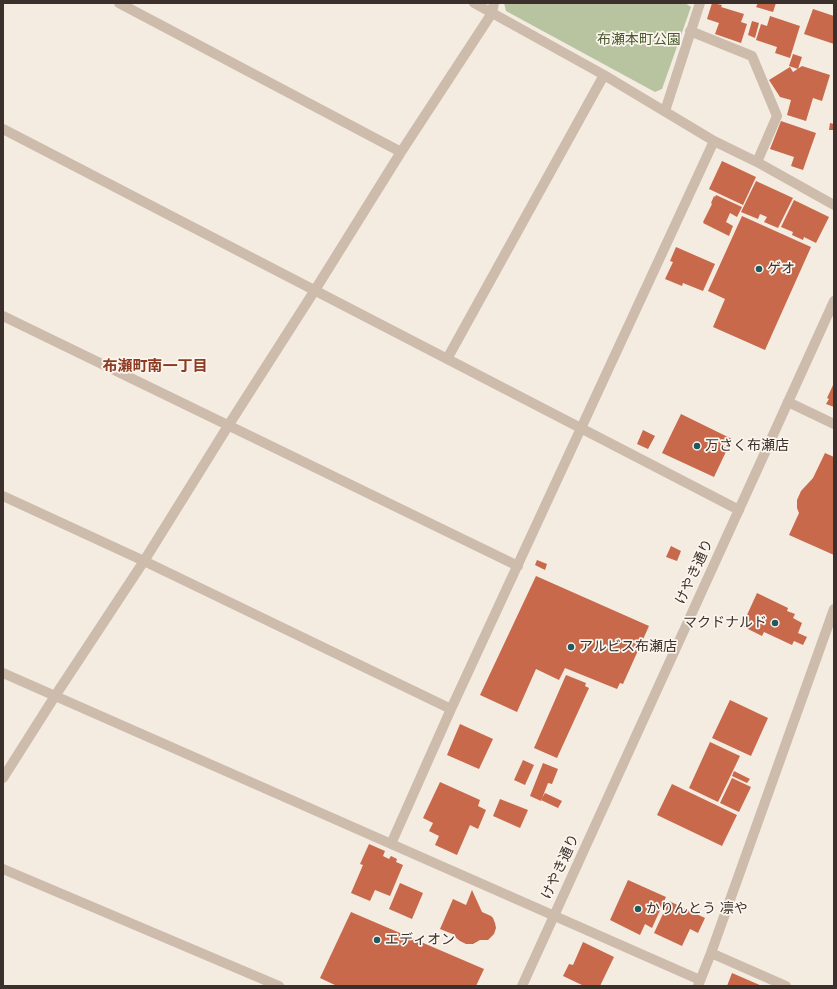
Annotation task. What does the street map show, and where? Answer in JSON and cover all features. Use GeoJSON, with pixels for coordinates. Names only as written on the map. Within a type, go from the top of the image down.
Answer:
{"type":"FeatureCollection","features":[{"type":"Feature","properties":{"kind":"street"},"geometry":{"type":"LineString","coordinates":[[119,3],[401,152]]}},
{"type":"Feature","properties":{"kind":"street"},"geometry":{"type":"LineString","coordinates":[[474,3],[493,8],[714,141],[757,162],[834,205]]}},
{"type":"Feature","properties":{"kind":"street"},"geometry":{"type":"LineString","coordinates":[[665,111],[700,3]]}},
{"type":"Feature","properties":{"kind":"street"},"geometry":{"type":"LineString","coordinates":[[3,778],[144,561],[493,8]]}},
{"type":"Feature","properties":{"kind":"street"},"geometry":{"type":"LineString","coordinates":[[690,32],[752,56],[777,116],[757,162]]}},
{"type":"Feature","properties":{"kind":"street"},"geometry":{"type":"LineString","coordinates":[[447,359],[604,75]]}},
{"type":"Feature","properties":{"kind":"street"},"geometry":{"type":"LineString","coordinates":[[3,129],[739,510]]}},
{"type":"Feature","properties":{"kind":"street"},"geometry":{"type":"LineString","coordinates":[[391,844],[714,141]]}},
{"type":"Feature","properties":{"kind":"street","name":"けやき通り"},"geometry":{"type":"LineString","coordinates":[[522,986],[834,301]]}},
{"type":"Feature","properties":{"kind":"street"},"geometry":{"type":"LineString","coordinates":[[3,316],[518,566]]}},
{"type":"Feature","properties":{"kind":"street"},"geometry":{"type":"LineString","coordinates":[[788,402],[834,424]]}},
{"type":"Feature","properties":{"kind":"street"},"geometry":{"type":"LineString","coordinates":[[3,496],[144,561],[452,709]]}},
{"type":"Feature","properties":{"kind":"street"},"geometry":{"type":"LineString","coordinates":[[3,673],[554,916],[699,983],[834,610]]}},
{"type":"Feature","properties":{"kind":"street"},"geometry":{"type":"LineString","coordinates":[[3,869],[280,986]]}},
{"type":"Feature","properties":{"kind":"street"},"geometry":{"type":"LineString","coordinates":[[711,953],[786,986]]}},
{"type":"Feature","properties":{"kind":"green space","name":"布瀬本町公園"},"geometry":{"type":"Polygon","coordinates":[[[504,3],[685,3],[691,7],[662,89],[655,92],[506,11],[504,3]]]}},
{"type":"Feature","properties":{"kind":"building"},"geometry":{"type":"Polygon","coordinates":[[[712,3],[722,5],[721,7],[744,14],[741,22],[747,24],[741,43],[715,34],[719,23],[707,19],[712,3]]]}},
{"type":"Feature","properties":{"kind":"building"},"geometry":{"type":"Polygon","coordinates":[[[758,3],[776,3],[773,12],[756,7],[758,3]]]}},
{"type":"Feature","properties":{"kind":"building"},"geometry":{"type":"Polygon","coordinates":[[[813,9],[834,16],[834,44],[804,34],[813,9]]]}},
{"type":"Feature","properties":{"kind":"building"},"geometry":{"type":"Polygon","coordinates":[[[770,16],[800,26],[790,58],[775,53],[777,47],[756,40],[761,24],[767,26],[770,16]]]}},
{"type":"Feature","properties":{"kind":"building"},"geometry":{"type":"Polygon","coordinates":[[[752,21],[759,23],[755,38],[748,35],[752,21]]]}},
{"type":"Feature","properties":{"kind":"building"},"geometry":{"type":"Polygon","coordinates":[[[793,54],[802,57],[798,69],[789,66],[793,54]]]}},
{"type":"Feature","properties":{"kind":"building"},"geometry":{"type":"Polygon","coordinates":[[[802,66],[830,75],[822,101],[813,98],[806,121],[787,115],[791,100],[780,97],[769,80],[790,67],[793,72],[802,66]]]}},
{"type":"Feature","properties":{"kind":"building"},"geometry":{"type":"Polygon","coordinates":[[[781,121],[816,133],[803,170],[791,166],[794,157],[770,149],[781,121]]]}},
{"type":"Feature","properties":{"kind":"building"},"geometry":{"type":"Polygon","coordinates":[[[830,123],[834,124],[834,130],[829,130],[830,123]]]}},
{"type":"Feature","properties":{"kind":"building"},"geometry":{"type":"Polygon","coordinates":[[[722,161],[756,177],[743,205],[709,189],[722,161]]]}},
{"type":"Feature","properties":{"kind":"building"},"geometry":{"type":"Polygon","coordinates":[[[756,181],[793,198],[778,228],[764,222],[767,217],[760,214],[758,219],[741,212],[756,181]]]}},
{"type":"Feature","properties":{"kind":"building"},"geometry":{"type":"Polygon","coordinates":[[[716,195],[742,207],[737,217],[730,213],[726,222],[733,226],[729,236],[703,223],[714,196],[715,197],[716,195]]]}},
{"type":"Feature","properties":{"kind":"building"},"geometry":{"type":"Polygon","coordinates":[[[794,200],[829,217],[816,243],[804,237],[803,240],[792,235],[793,232],[781,227],[794,200]]]}},
{"type":"Feature","properties":{"kind":"building","name":"ゲオ"},"geometry":{"type":"Polygon","coordinates":[[[742,216],[811,247],[765,350],[713,327],[725,299],[708,291],[742,216]]]}},
{"type":"Feature","properties":{"kind":"building"},"geometry":{"type":"Polygon","coordinates":[[[676,247],[715,264],[703,291],[683,283],[682,286],[665,279],[673,262],[670,261],[676,247]]]}},
{"type":"Feature","properties":{"kind":"building"},"geometry":{"type":"Polygon","coordinates":[[[834,383],[834,407],[826,404],[829,399],[827,398],[834,383]]]}},
{"type":"Feature","properties":{"kind":"building","name":"万さく布瀬店"},"geometry":{"type":"Polygon","coordinates":[[[681,414],[732,439],[714,477],[662,453],[681,414]]]}},
{"type":"Feature","properties":{"kind":"building"},"geometry":{"type":"Polygon","coordinates":[[[643,430],[655,436],[648,449],[637,444],[643,430]]]}},
{"type":"Feature","properties":{"kind":"building"},"geometry":{"type":"Polygon","coordinates":[[[825,453],[834,457],[834,555],[789,535],[799,513],[797,508],[797,500],[801,491],[813,478],[825,453]]]}},
{"type":"Feature","properties":{"kind":"building"},"geometry":{"type":"Polygon","coordinates":[[[671,546],[681,551],[677,561],[666,557],[671,546]]]}},
{"type":"Feature","properties":{"kind":"building"},"geometry":{"type":"Polygon","coordinates":[[[537,560],[547,564],[545,570],[535,565],[537,560]]]}},
{"type":"Feature","properties":{"kind":"building","name":"アルビス布瀬店"},"geometry":{"type":"Polygon","coordinates":[[[536,576],[649,626],[623,684],[620,683],[617,689],[565,668],[559,680],[536,669],[517,712],[480,695],[536,576]]]}},
{"type":"Feature","properties":{"kind":"building","name":"マクドナルド"},"geometry":{"type":"Polygon","coordinates":[[[757,593],[788,608],[787,611],[795,614],[793,618],[802,623],[798,633],[807,637],[803,645],[794,641],[792,645],[764,632],[762,636],[742,626],[757,593]]]}},
{"type":"Feature","properties":{"kind":"building"},"geometry":{"type":"Polygon","coordinates":[[[566,675],[586,683],[585,686],[589,688],[557,758],[534,748],[566,675]]]}},
{"type":"Feature","properties":{"kind":"building"},"geometry":{"type":"Polygon","coordinates":[[[730,700],[768,718],[751,756],[712,738],[730,700]]]}},
{"type":"Feature","properties":{"kind":"building"},"geometry":{"type":"Polygon","coordinates":[[[460,724],[493,739],[479,769],[447,755],[460,724]]]}},
{"type":"Feature","properties":{"kind":"building"},"geometry":{"type":"Polygon","coordinates":[[[710,742],[740,756],[718,802],[689,788],[710,742]]]}},
{"type":"Feature","properties":{"kind":"building"},"geometry":{"type":"Polygon","coordinates":[[[523,760],[534,765],[525,785],[514,780],[523,760]]]}},
{"type":"Feature","properties":{"kind":"building"},"geometry":{"type":"Polygon","coordinates":[[[543,763],[558,769],[552,784],[548,783],[541,801],[530,796],[543,763]]]}},
{"type":"Feature","properties":{"kind":"building"},"geometry":{"type":"Polygon","coordinates":[[[734,771],[750,779],[747,783],[732,776],[734,771]]]}},
{"type":"Feature","properties":{"kind":"building"},"geometry":{"type":"Polygon","coordinates":[[[732,778],[751,787],[739,812],[720,803],[732,778]]]}},
{"type":"Feature","properties":{"kind":"building"},"geometry":{"type":"Polygon","coordinates":[[[440,782],[480,800],[478,806],[486,810],[478,829],[470,825],[457,855],[435,845],[439,836],[429,831],[433,823],[423,818],[440,782]]]}},
{"type":"Feature","properties":{"kind":"building"},"geometry":{"type":"Polygon","coordinates":[[[672,784],[737,815],[722,846],[657,815],[672,784]]]}},
{"type":"Feature","properties":{"kind":"building"},"geometry":{"type":"Polygon","coordinates":[[[545,793],[562,801],[558,808],[541,800],[545,793]]]}},
{"type":"Feature","properties":{"kind":"building"},"geometry":{"type":"Polygon","coordinates":[[[500,799],[528,810],[520,828],[493,816],[500,799]]]}},
{"type":"Feature","properties":{"kind":"building"},"geometry":{"type":"Polygon","coordinates":[[[369,844],[385,851],[383,856],[389,859],[391,856],[397,859],[396,862],[403,865],[390,896],[375,890],[370,901],[351,893],[363,865],[360,864],[369,844]]]}},
{"type":"Feature","properties":{"kind":"building","name":"かりんとう 凛や"},"geometry":{"type":"Polygon","coordinates":[[[628,880],[666,897],[652,928],[645,924],[640,935],[610,920],[628,880]]]}},
{"type":"Feature","properties":{"kind":"building"},"geometry":{"type":"Polygon","coordinates":[[[400,883],[423,893],[412,919],[389,909],[400,883]]]}},
{"type":"Feature","properties":{"kind":"building"},"geometry":{"type":"Polygon","coordinates":[[[472,890],[482,912],[493,918],[496,928],[494,934],[488,940],[480,940],[473,944],[466,944],[455,937],[455,935],[440,929],[453,899],[466,905],[472,890]]]}},
{"type":"Feature","properties":{"kind":"building"},"geometry":{"type":"Polygon","coordinates":[[[669,901],[705,918],[698,933],[690,929],[682,946],[654,933],[669,901]]]}},
{"type":"Feature","properties":{"kind":"building","name":"エディオン"},"geometry":{"type":"Polygon","coordinates":[[[351,912],[484,969],[476,986],[337,986],[320,978],[351,912]]]}},
{"type":"Feature","properties":{"kind":"building"},"geometry":{"type":"Polygon","coordinates":[[[583,942],[614,957],[600,986],[584,986],[563,976],[569,964],[573,965],[583,942]]]}},
{"type":"Feature","properties":{"kind":"building"},"geometry":{"type":"Polygon","coordinates":[[[732,973],[762,986],[727,986],[732,973]]]}},
{"type":"Feature","properties":{"kind":"place","name":"ゲオ"},"geometry":{"type":"Point","coordinates":[759,269]}},
{"type":"Feature","properties":{"kind":"place","name":"万さく布瀬店"},"geometry":{"type":"Point","coordinates":[697,446]}},
{"type":"Feature","properties":{"kind":"place","name":"マクドナルド"},"geometry":{"type":"Point","coordinates":[775,623]}},
{"type":"Feature","properties":{"kind":"place","name":"アルビス布瀬店"},"geometry":{"type":"Point","coordinates":[571,647]}},
{"type":"Feature","properties":{"kind":"place","name":"かりんとう 凛や"},"geometry":{"type":"Point","coordinates":[638,909]}},
{"type":"Feature","properties":{"kind":"place","name":"エディオン"},"geometry":{"type":"Point","coordinates":[377,940]}},
{"type":"Feature","properties":{"kind":"district","name":"布瀬町南一丁目"},"geometry":{"type":"Point","coordinates":[155,367]}}]}
